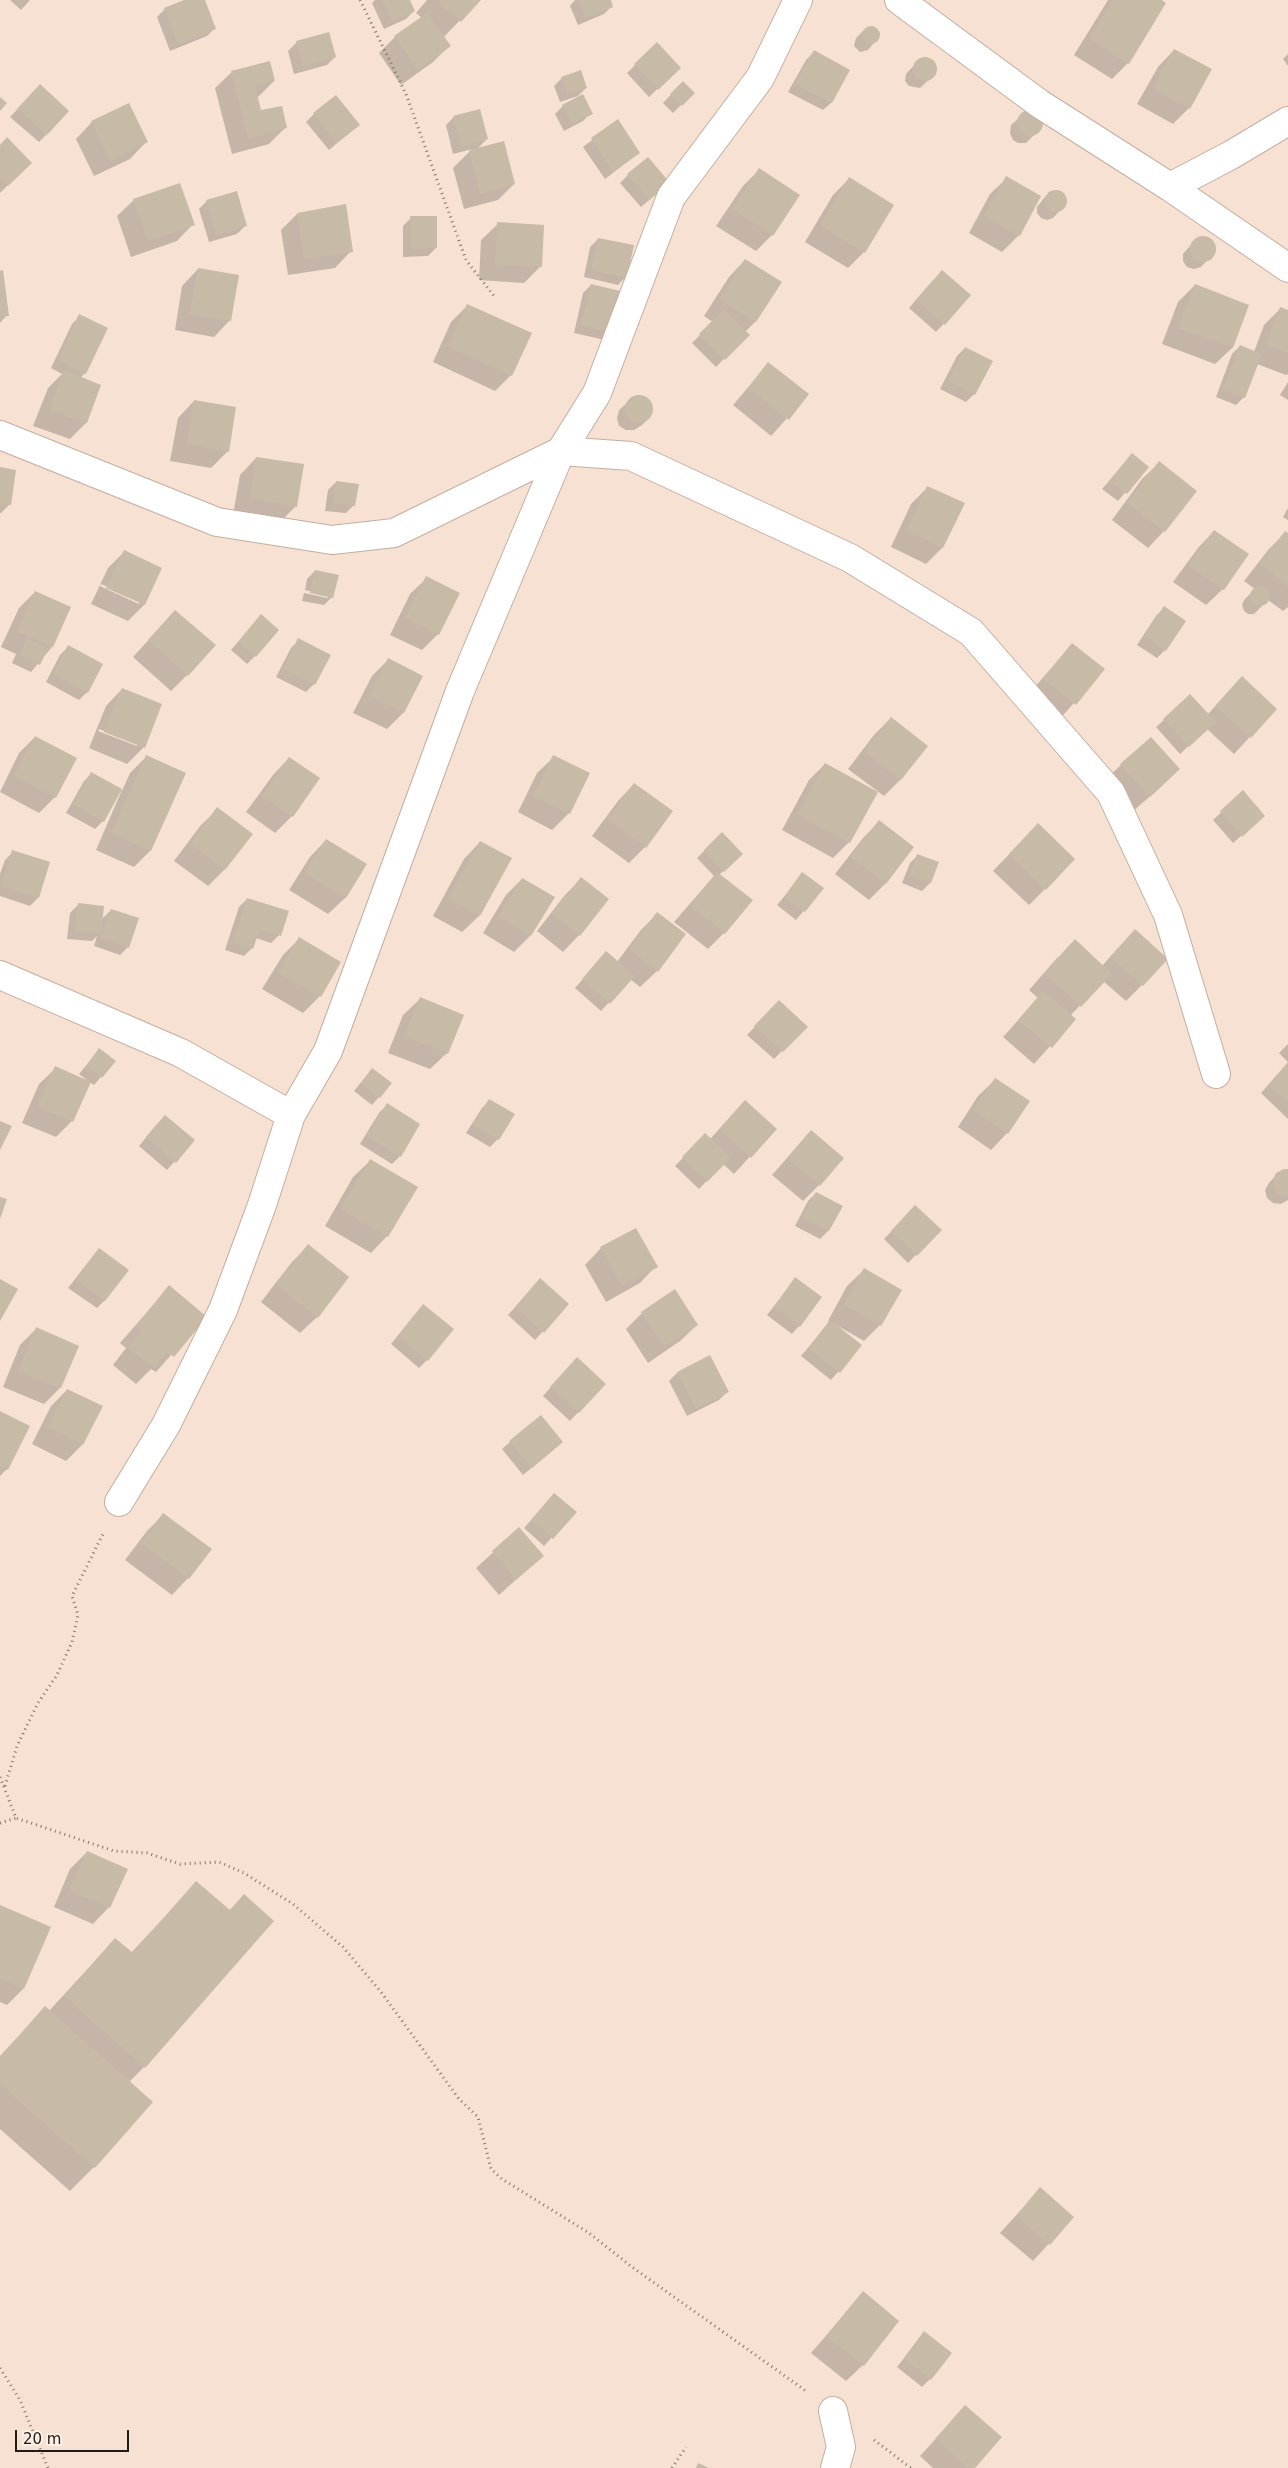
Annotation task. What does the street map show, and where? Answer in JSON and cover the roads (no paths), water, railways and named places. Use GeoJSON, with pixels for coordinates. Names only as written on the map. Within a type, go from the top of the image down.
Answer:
{"type":"FeatureCollection","features":[{"type":"Feature","properties":{"kind":"street"},"geometry":{"type":"LineString","coordinates":[[119,1502],[166,1425],[223,1310],[262,1205],[291,1115],[328,1051],[460,691],[561,451],[597,393],[671,197],[760,78],[798,0]]}},
{"type":"Feature","properties":{"kind":"street"},"geometry":{"type":"LineString","coordinates":[[899,0],[1040,104],[1170,187],[1288,268]]}},
{"type":"Feature","properties":{"kind":"street"},"geometry":{"type":"LineString","coordinates":[[1170,187],[1231,155],[1288,121]]}},
{"type":"Feature","properties":{"kind":"street"},"geometry":{"type":"LineString","coordinates":[[0,435],[217,522],[332,540],[394,533],[561,451],[631,456],[850,558],[971,632],[1111,793],[1168,915],[1216,1074]]}},
{"type":"Feature","properties":{"kind":"street"},"geometry":{"type":"LineString","coordinates":[[0,975],[181,1053],[291,1115]]}},
{"type":"Feature","properties":{"kind":"street"},"geometry":{"type":"LineString","coordinates":[[833,2411],[840,2447],[835,2468]]}}]}
